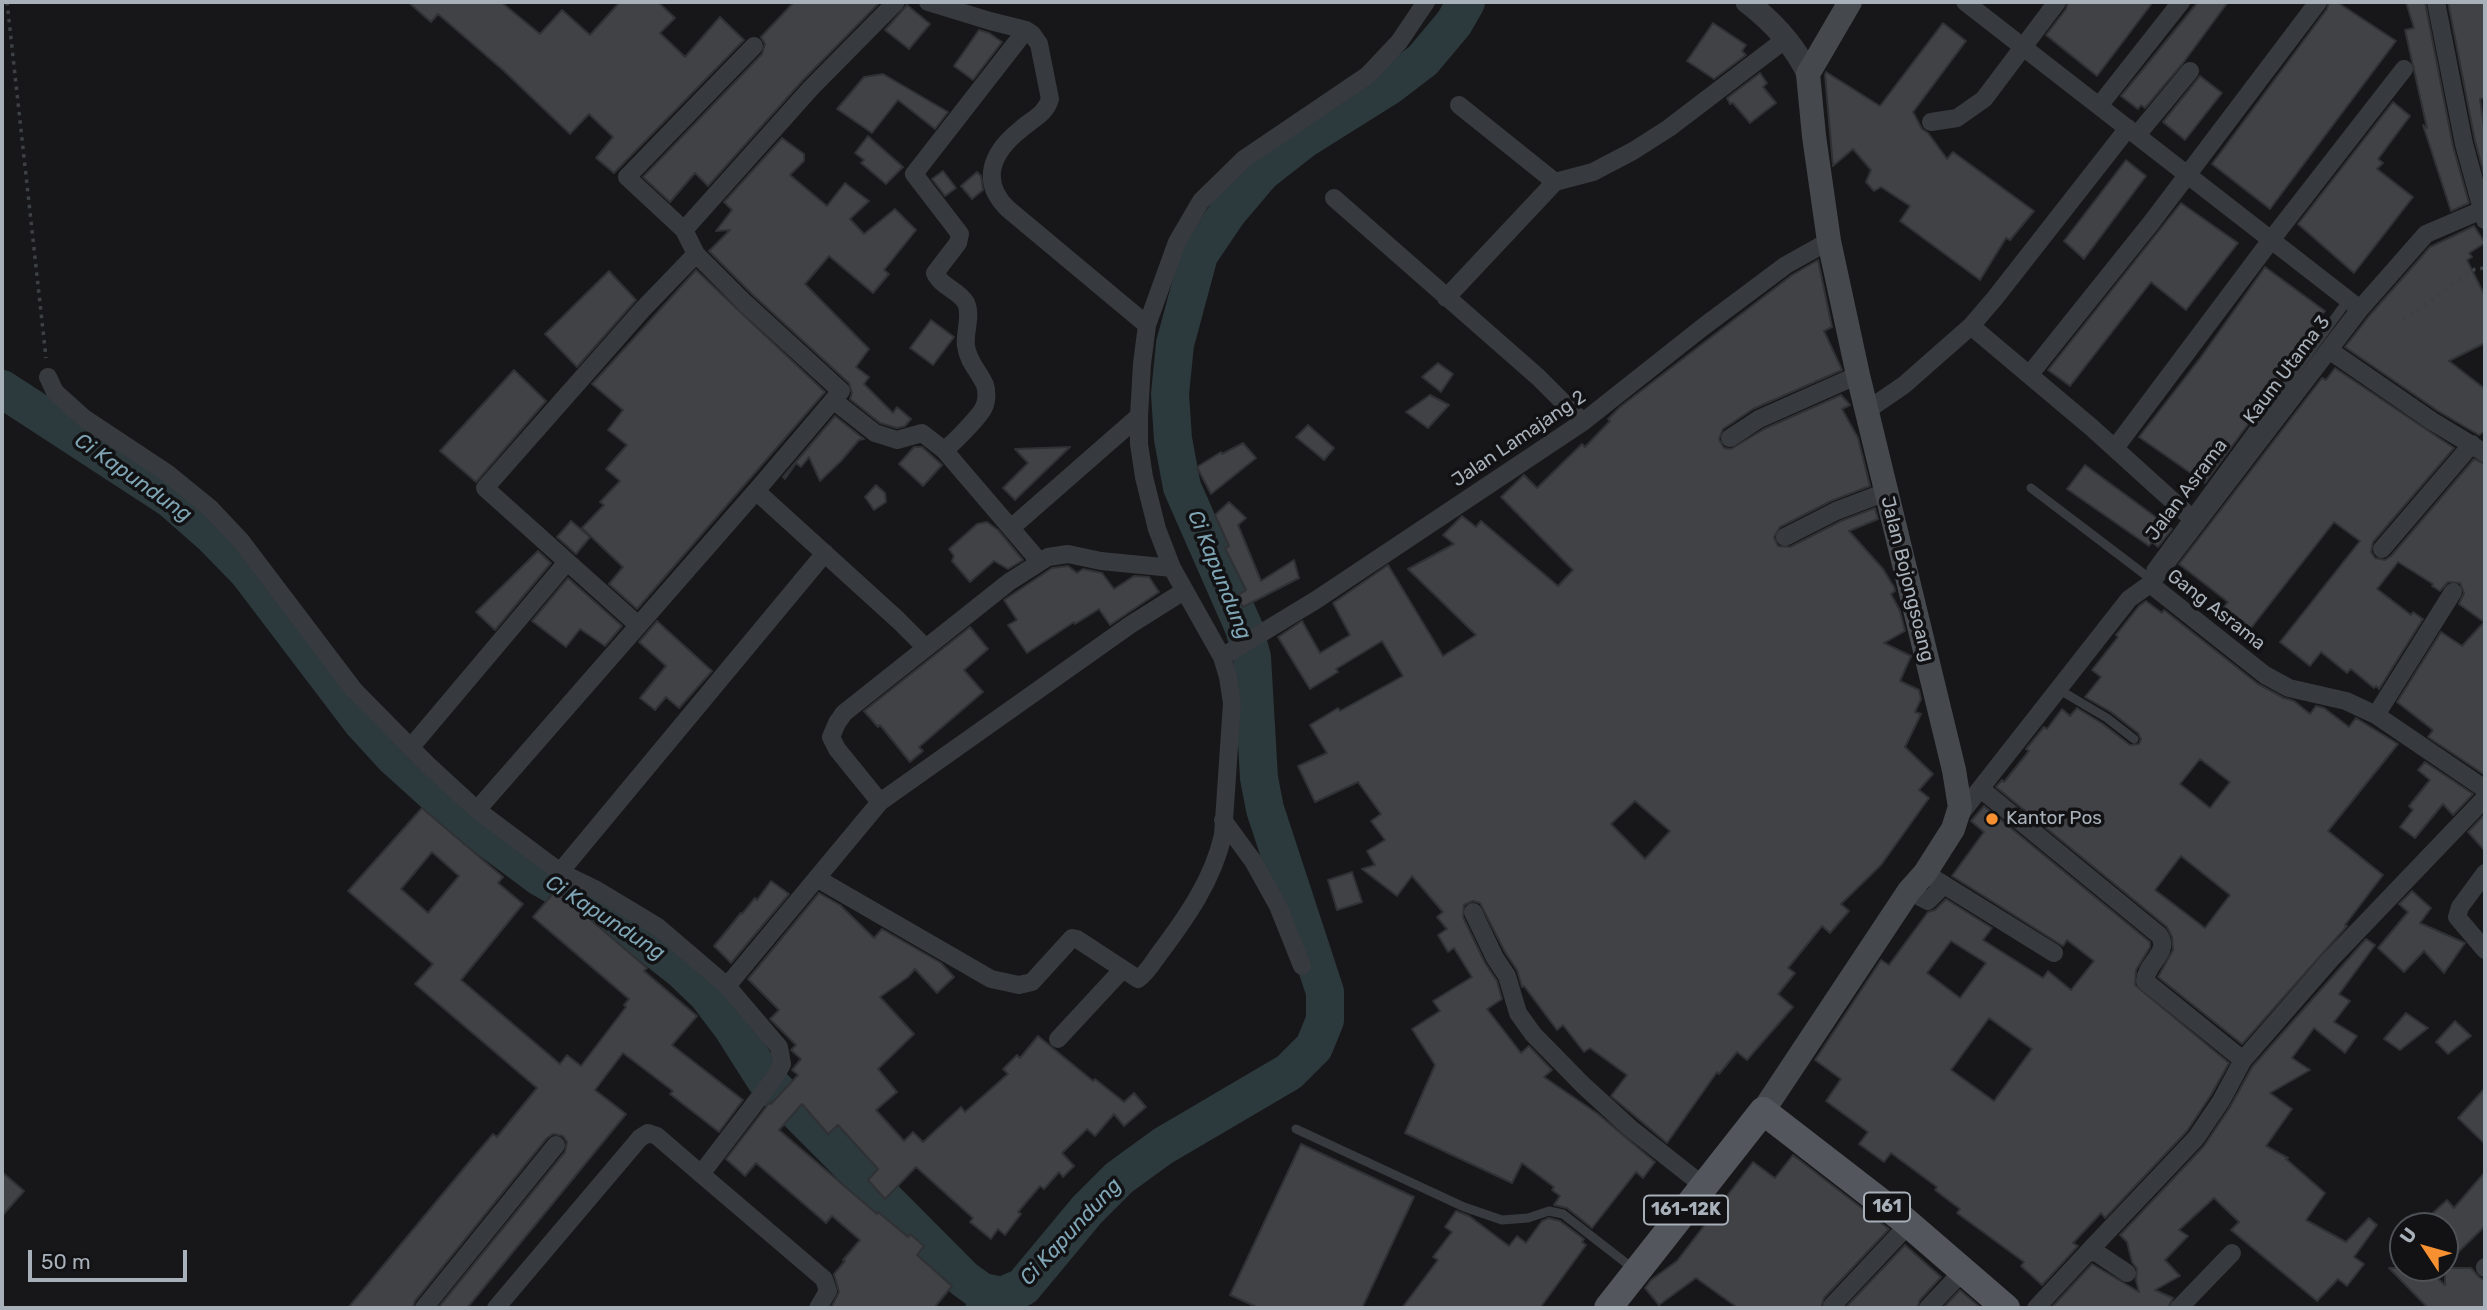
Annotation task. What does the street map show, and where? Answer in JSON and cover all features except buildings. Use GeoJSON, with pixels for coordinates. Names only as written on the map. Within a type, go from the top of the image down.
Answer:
{"type":"FeatureCollection","features":[{"type":"Feature","properties":{"kind":"main road"},"geometry":{"type":"LineString","coordinates":[[1808,74],[1850,2]]}},
{"type":"Feature","properties":{"kind":"main road","name":"Jalan Bojongsoang"},"geometry":{"type":"LineString","coordinates":[[1763,1111],[1926,883],[1958,817],[1959,793],[1954,770],[1866,411],[1829,241],[1808,74]]}},
{"type":"Feature","properties":{"kind":"main road","name":"161-12K"},"geometry":{"type":"LineString","coordinates":[[1608,1308],[1763,1111]]}},
{"type":"Feature","properties":{"kind":"main road","name":"161"},"geometry":{"type":"LineString","coordinates":[[1763,1111],[1909,1224],[2006,1308]]}},
{"type":"Feature","properties":{"kind":"street"},"geometry":{"type":"LineString","coordinates":[[684,230],[811,88],[896,2]]}},
{"type":"Feature","properties":{"kind":"street"},"geometry":{"type":"LineString","coordinates":[[928,2],[966,7],[1026,30],[1036,38],[1050,99],[1040,116],[1006,143],[995,160],[990,177],[992,188],[997,198],[1009,209],[1147,325]]}},
{"type":"Feature","properties":{"kind":"street"},"geometry":{"type":"LineString","coordinates":[[818,879],[991,979],[1019,985],[1032,982],[1072,938],[1133,978],[1142,977],[1185,921],[1219,851],[1232,703],[1227,655],[1184,591],[1172,568],[1157,529],[1144,477],[1139,444],[1139,416],[1147,325],[1177,242],[1201,201],[1244,159],[1368,75],[1399,42],[1426,2]]}},
{"type":"Feature","properties":{"kind":"street"},"geometry":{"type":"LineString","coordinates":[[1747,2],[1787,38],[1799,54],[1808,74]]}},
{"type":"Feature","properties":{"kind":"street"},"geometry":{"type":"LineString","coordinates":[[1965,2],[2354,304]]}},
{"type":"Feature","properties":{"kind":"street"},"geometry":{"type":"LineString","coordinates":[[1931,122],[1957,118],[1984,99],[2057,2]]}},
{"type":"Feature","properties":{"kind":"street"},"geometry":{"type":"LineString","coordinates":[[2099,106],[2181,2]]}},
{"type":"Feature","properties":{"kind":"street"},"geometry":{"type":"LineString","coordinates":[[2030,374],[2151,223],[2318,2]]}},
{"type":"Feature","properties":{"kind":"street"},"geometry":{"type":"LineString","coordinates":[[2436,2],[2464,144],[2484,215]]}},
{"type":"Feature","properties":{"kind":"street"},"geometry":{"type":"LineString","coordinates":[[944,450],[984,407],[986,393],[966,349],[967,306],[938,280],[935,273],[958,243],[960,234],[914,174],[1026,30]]}},
{"type":"Feature","properties":{"kind":"street"},"geometry":{"type":"LineString","coordinates":[[1446,298],[1555,182],[1593,172],[1633,151],[1670,128],[1787,38]]}},
{"type":"Feature","properties":{"kind":"street"},"geometry":{"type":"LineString","coordinates":[[477,810],[757,491],[841,391],[696,254],[684,230],[627,177],[754,46]]}},
{"type":"Feature","properties":{"kind":"street"},"geometry":{"type":"LineString","coordinates":[[2115,448],[2404,69]]}},
{"type":"Feature","properties":{"kind":"street"},"geometry":{"type":"LineString","coordinates":[[1866,411],[1904,385],[1970,326],[2132,132],[2190,71]]}},
{"type":"Feature","properties":{"kind":"street"},"geometry":{"type":"LineString","coordinates":[[1459,105],[1555,182]]}},
{"type":"Feature","properties":{"kind":"street"},"geometry":{"type":"LineString","coordinates":[[1334,198],[1538,377],[1583,422]]}},
{"type":"Feature","properties":{"kind":"street","name":"Kaum Utama 3"},"geometry":{"type":"LineString","coordinates":[[2149,580],[2329,350],[2354,304],[2426,234],[2484,215]]}},
{"type":"Feature","properties":{"kind":"street","name":"Jalan Lamajang 2"},"geometry":{"type":"LineString","coordinates":[[1227,655],[1262,635],[1583,422],[1765,280],[1829,241]]}},
{"type":"Feature","properties":{"kind":"street"},"geometry":{"type":"LineString","coordinates":[[638,625],[485,488],[642,310],[696,254]]}},
{"type":"Feature","properties":{"kind":"street"},"geometry":{"type":"LineString","coordinates":[[1970,326],[2030,374],[2194,520]]}},
{"type":"Feature","properties":{"kind":"street"},"geometry":{"type":"LineString","coordinates":[[2329,350],[2432,421],[2479,449],[2382,549]]}},
{"type":"Feature","properties":{"kind":"street"},"geometry":{"type":"LineString","coordinates":[[1730,438],[1759,419],[1858,375]]}},
{"type":"Feature","properties":{"kind":"street"},"geometry":{"type":"LineString","coordinates":[[48,377],[55,392],[84,418],[167,473],[210,508],[241,541],[354,690],[477,810],[560,872],[595,889],[658,927],[727,986],[779,1047],[782,1064],[775,1077],[701,1174]]}},
{"type":"Feature","properties":{"kind":"street"},"geometry":{"type":"LineString","coordinates":[[833,400],[874,433],[897,440],[922,433],[944,450],[1039,561]]}},
{"type":"Feature","properties":{"kind":"street"},"geometry":{"type":"LineString","coordinates":[[1011,528],[1139,416]]}},
{"type":"Feature","properties":{"kind":"street"},"geometry":{"type":"LineString","coordinates":[[757,491],[926,648]]}},
{"type":"Feature","properties":{"kind":"street"},"geometry":{"type":"LineString","coordinates":[[1785,537],[1836,511],[1886,492]]}},
{"type":"Feature","properties":{"kind":"street"},"geometry":{"type":"LineString","coordinates":[[560,872],[825,553]]}},
{"type":"Feature","properties":{"kind":"street"},"geometry":{"type":"LineString","coordinates":[[880,802],[836,749],[831,737],[844,713],[1039,561],[1048,557],[1069,554],[1101,561],[1172,568]]}},
{"type":"Feature","properties":{"kind":"street"},"geometry":{"type":"LineString","coordinates":[[411,747],[567,562]]}},
{"type":"Feature","properties":{"kind":"street","name":"Gang Asrama"},"geometry":{"type":"LineString","coordinates":[[1958,817],[2129,599],[2149,580],[2265,675],[2290,688],[2346,701],[2376,715],[2485,789]]}},
{"type":"Feature","properties":{"kind":"street"},"geometry":{"type":"LineString","coordinates":[[727,986],[880,802],[1130,625],[1184,591]]}},
{"type":"Feature","properties":{"kind":"street"},"geometry":{"type":"LineString","coordinates":[[2376,715],[2453,592]]}},
{"type":"Feature","properties":{"kind":"street"},"geometry":{"type":"LineString","coordinates":[[1981,789],[2159,935],[2163,948],[2146,973],[2145,981],[2244,1060]]}},
{"type":"Feature","properties":{"kind":"street"},"geometry":{"type":"LineString","coordinates":[[2036,1308],[2196,1138],[2244,1060],[2330,960],[2485,798]]}},
{"type":"Feature","properties":{"kind":"street"},"geometry":{"type":"LineString","coordinates":[[1223,820],[1253,861],[1278,906],[1302,966]]}},
{"type":"Feature","properties":{"kind":"street"},"geometry":{"type":"LineString","coordinates":[[2485,873],[2460,907],[2457,917],[2485,950]]}},
{"type":"Feature","properties":{"kind":"street"},"geometry":{"type":"LineString","coordinates":[[1926,883],[2054,953]]}},
{"type":"Feature","properties":{"kind":"street"},"geometry":{"type":"LineString","coordinates":[[1473,912],[1495,958],[1507,976],[1518,1013],[1533,1034],[1630,1128],[1705,1187]]}},
{"type":"Feature","properties":{"kind":"street"},"geometry":{"type":"LineString","coordinates":[[1058,1039],[1122,970]]}},
{"type":"Feature","properties":{"kind":"street"},"geometry":{"type":"LineString","coordinates":[[496,1308],[640,1138],[648,1133],[657,1136],[824,1279],[828,1291],[818,1308]]}},
{"type":"Feature","properties":{"kind":"street"},"geometry":{"type":"LineString","coordinates":[[424,1308],[556,1145]]}},
{"type":"Feature","properties":{"kind":"street"},"geometry":{"type":"LineString","coordinates":[[1832,1306],[1909,1224]]}},
{"type":"Feature","properties":{"kind":"street"},"geometry":{"type":"LineString","coordinates":[[2088,1252],[2097,1253],[2127,1273]]}},
{"type":"Feature","properties":{"kind":"street"},"geometry":{"type":"LineString","coordinates":[[2179,1308],[2232,1253]]}},
{"type":"Feature","properties":{"kind":"street"},"geometry":{"type":"LineString","coordinates":[[1928,1308],[1963,1271]]}},
{"type":"Feature","properties":{"kind":"lane","name":"Jalan Asrama"},"geometry":{"type":"LineString","coordinates":[[2194,520],[2354,304]]}},
{"type":"Feature","properties":{"kind":"lane"},"geometry":{"type":"LineString","coordinates":[[2031,488],[2149,580]]}},
{"type":"Feature","properties":{"kind":"lane"},"geometry":{"type":"LineString","coordinates":[[2058,689],[2107,718],[2134,739]]}},
{"type":"Feature","properties":{"kind":"lane"},"geometry":{"type":"LineString","coordinates":[[1296,1129],[1464,1207],[1502,1220],[1512,1221],[1549,1211],[1563,1214],[1637,1271]]}},
{"type":"Feature","properties":{"kind":"path"},"geometry":{"type":"LineString","coordinates":[[7,2],[48,377]]}},
{"type":"Feature","properties":{"kind":"path"},"geometry":{"type":"LineString","coordinates":[[2403,320],[2476,269],[2485,268]]}},
{"type":"Feature","properties":{"kind":"waterway","name":"Ci Kapundung"},"geometry":{"type":"LineString","coordinates":[[2,389],[171,499],[213,536],[248,572],[362,722],[394,757],[466,822],[540,877],[629,928],[682,970],[707,994],[765,1079],[964,1279],[982,1292],[1002,1296],[1023,1287],[1087,1210],[1119,1178],[1163,1146],[1289,1072],[1314,1047],[1325,1020],[1325,992],[1265,809],[1259,778],[1252,657],[1244,628],[1182,487],[1173,439],[1170,394],[1175,344],[1199,255],[1228,212],[1262,172],[1303,140],[1389,86],[1423,60],[1454,23],[1466,2]]}},
{"type":"Feature","properties":{"kind":"waterway"},"geometry":{"type":"LineString","coordinates":[[967,1308],[982,1292]]}},
{"type":"Feature","properties":{"kind":"place","name":"Kantor Pos"},"geometry":{"type":"Point","coordinates":[1992,819]}}]}
